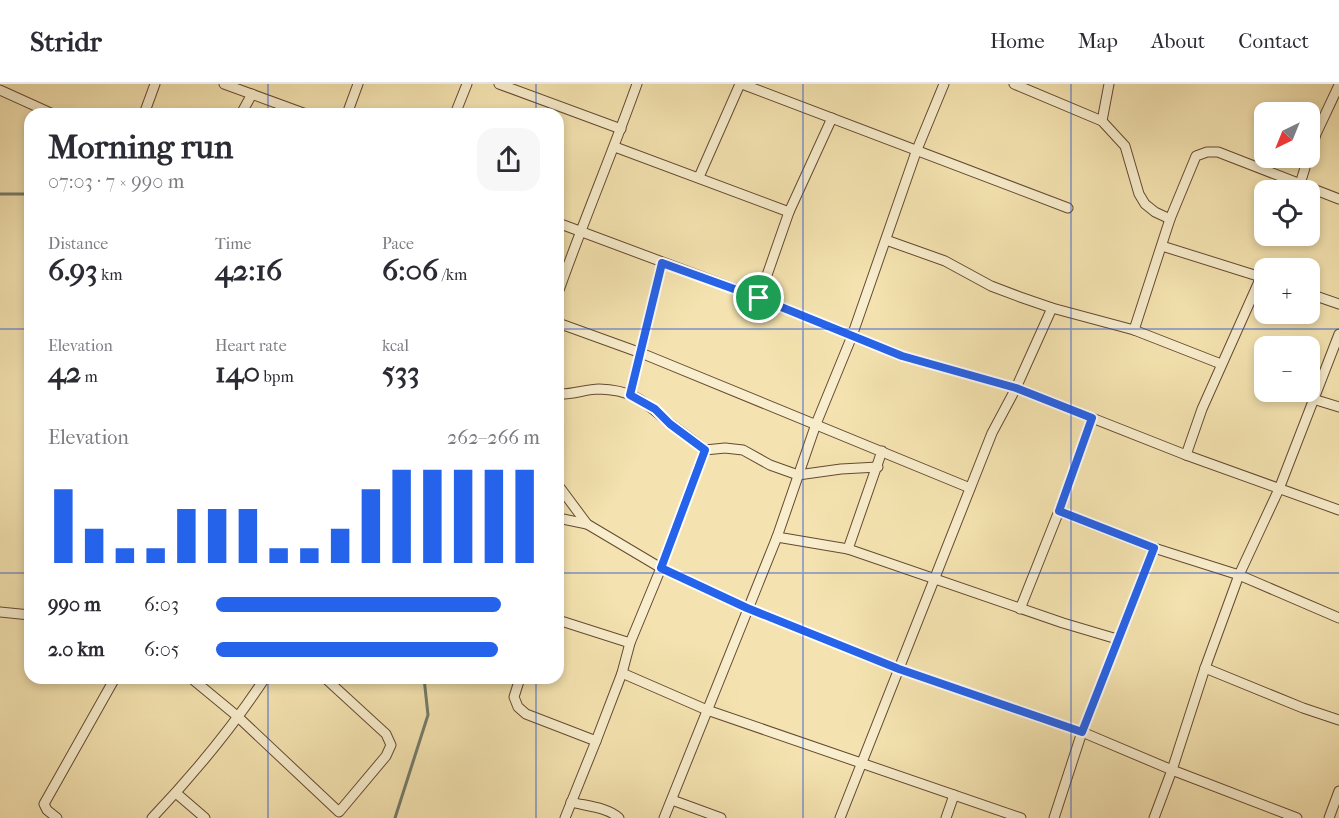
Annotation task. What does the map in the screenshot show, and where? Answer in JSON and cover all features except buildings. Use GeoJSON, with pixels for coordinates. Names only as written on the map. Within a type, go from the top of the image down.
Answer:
{"type":"FeatureCollection","features":[{"type":"Feature","properties":{"kind":"street"},"geometry":{"type":"LineString","coordinates":[[146,108],[155,84]]}},
{"type":"Feature","properties":{"kind":"street"},"geometry":{"type":"LineString","coordinates":[[224,84],[290,108]]}},
{"type":"Feature","properties":{"kind":"street"},"geometry":{"type":"LineString","coordinates":[[348,108],[358,84]]}},
{"type":"Feature","properties":{"kind":"street"},"geometry":{"type":"LineString","coordinates":[[457,108],[467,84]]}},
{"type":"Feature","properties":{"kind":"street"},"geometry":{"type":"LineString","coordinates":[[499,84],[621,129]]}},
{"type":"Feature","properties":{"kind":"street"},"geometry":{"type":"LineString","coordinates":[[564,276],[579,232],[615,147],[637,84]]}},
{"type":"Feature","properties":{"kind":"street"},"geometry":{"type":"LineString","coordinates":[[699,177],[741,84],[1068,208]]}},
{"type":"Feature","properties":{"kind":"street"},"geometry":{"type":"LineString","coordinates":[[664,818],[777,537],[816,424],[852,336],[916,152],[944,84]]}},
{"type":"Feature","properties":{"kind":"street"},"geometry":{"type":"LineString","coordinates":[[1014,84],[1102,121],[1125,146],[1139,194],[1145,204],[1170,219]]}},
{"type":"Feature","properties":{"kind":"street"},"geometry":{"type":"LineString","coordinates":[[1102,121],[1109,84]]}},
{"type":"Feature","properties":{"kind":"street"},"geometry":{"type":"LineString","coordinates":[[1320,125],[1339,85]]}},
{"type":"Feature","properties":{"kind":"street"},"geometry":{"type":"LineString","coordinates":[[0,90],[40,108]]}},
{"type":"Feature","properties":{"kind":"street"},"geometry":{"type":"LineString","coordinates":[[244,108],[252,94]]}},
{"type":"Feature","properties":{"kind":"street"},"geometry":{"type":"LineString","coordinates":[[759,298],[789,212],[831,118]]}},
{"type":"Feature","properties":{"kind":"street"},"geometry":{"type":"LineString","coordinates":[[615,147],[789,212]]}},
{"type":"Feature","properties":{"kind":"street"},"geometry":{"type":"LineString","coordinates":[[1134,330],[1170,219],[1196,156],[1207,152],[1218,152],[1290,180]]}},
{"type":"Feature","properties":{"kind":"street"},"geometry":{"type":"LineString","coordinates":[[1320,192],[1339,199]]}},
{"type":"Feature","properties":{"kind":"street"},"geometry":{"type":"LineString","coordinates":[[564,226],[759,298],[902,356],[1016,388],[1186,455],[1339,510]]}},
{"type":"Feature","properties":{"kind":"street"},"geometry":{"type":"LineString","coordinates":[[886,240],[945,261],[991,286],[1052,308],[1134,330],[1221,364]]}},
{"type":"Feature","properties":{"kind":"street"},"geometry":{"type":"LineString","coordinates":[[1162,246],[1254,274]]}},
{"type":"Feature","properties":{"kind":"street"},"geometry":{"type":"LineString","coordinates":[[630,395],[662,263]]}},
{"type":"Feature","properties":{"kind":"street"},"geometry":{"type":"LineString","coordinates":[[1186,455],[1221,364],[1254,296]]}},
{"type":"Feature","properties":{"kind":"street"},"geometry":{"type":"LineString","coordinates":[[1320,297],[1339,304]]}},
{"type":"Feature","properties":{"kind":"street"},"geometry":{"type":"LineString","coordinates":[[840,818],[992,433],[1016,388],[1052,308]]}},
{"type":"Feature","properties":{"kind":"street"},"geometry":{"type":"LineString","coordinates":[[564,325],[641,353],[970,488]]}},
{"type":"Feature","properties":{"kind":"street"},"geometry":{"type":"LineString","coordinates":[[1320,380],[1339,334]]}},
{"type":"Feature","properties":{"kind":"street"},"geometry":{"type":"LineString","coordinates":[[564,394],[596,389],[630,395],[655,409],[670,424],[705,450],[725,448],[743,450],[770,465],[798,476],[841,469],[878,467]]}},
{"type":"Feature","properties":{"kind":"street"},"geometry":{"type":"LineString","coordinates":[[1320,401],[1339,407]]}},
{"type":"Feature","properties":{"kind":"street"},"geometry":{"type":"LineString","coordinates":[[1154,818],[1239,575],[1279,489],[1311,402]]}},
{"type":"Feature","properties":{"kind":"street"},"geometry":{"type":"LineString","coordinates":[[1020,609],[1059,511],[1092,418]]}},
{"type":"Feature","properties":{"kind":"street"},"geometry":{"type":"LineString","coordinates":[[565,818],[705,450]]}},
{"type":"Feature","properties":{"kind":"street"},"geometry":{"type":"LineString","coordinates":[[848,549],[882,451]]}},
{"type":"Feature","properties":{"kind":"street"},"geometry":{"type":"LineString","coordinates":[[564,493],[587,524]]}},
{"type":"Feature","properties":{"kind":"street"},"geometry":{"type":"LineString","coordinates":[[1059,511],[1154,548],[1239,575],[1339,618]]}},
{"type":"Feature","properties":{"kind":"street"},"geometry":{"type":"LineString","coordinates":[[564,519],[587,524],[661,568],[747,608],[899,669],[1082,732],[1172,770],[1297,818]]}},
{"type":"Feature","properties":{"kind":"street"},"geometry":{"type":"LineString","coordinates":[[777,537],[848,549],[1020,609],[1118,639]]}},
{"type":"Feature","properties":{"kind":"street"},"geometry":{"type":"LineString","coordinates":[[1054,818],[1082,732],[1154,548]]}},
{"type":"Feature","properties":{"kind":"street"},"geometry":{"type":"LineString","coordinates":[[0,612],[24,614]]}},
{"type":"Feature","properties":{"kind":"street"},"geometry":{"type":"LineString","coordinates":[[564,622],[630,643]]}},
{"type":"Feature","properties":{"kind":"street"},"geometry":{"type":"LineString","coordinates":[[1205,668],[1303,708],[1339,720]]}},
{"type":"Feature","properties":{"kind":"street"},"geometry":{"type":"LineString","coordinates":[[622,673],[707,710],[1022,818]]}},
{"type":"Feature","properties":{"kind":"street"},"geometry":{"type":"LineString","coordinates":[[57,818],[47,810],[44,804],[112,684]]}},
{"type":"Feature","properties":{"kind":"street"},"geometry":{"type":"LineString","coordinates":[[198,684],[237,716],[343,815],[386,756],[391,744],[386,734],[332,684]]}},
{"type":"Feature","properties":{"kind":"street"},"geometry":{"type":"LineString","coordinates":[[152,818],[176,792],[261,684]]}},
{"type":"Feature","properties":{"kind":"street"},"geometry":{"type":"LineString","coordinates":[[518,684],[514,697],[518,707],[526,714],[596,741]]}},
{"type":"Feature","properties":{"kind":"street"},"geometry":{"type":"LineString","coordinates":[[1329,818],[1339,791]]}},
{"type":"Feature","properties":{"kind":"street"},"geometry":{"type":"LineString","coordinates":[[176,792],[205,818]]}},
{"type":"Feature","properties":{"kind":"street"},"geometry":{"type":"LineString","coordinates":[[946,818],[954,795]]}},
{"type":"Feature","properties":{"kind":"street"},"geometry":{"type":"LineString","coordinates":[[672,800],[721,818]]}},
{"type":"Feature","properties":{"kind":"street"},"geometry":{"type":"LineString","coordinates":[[571,801],[601,809],[619,818]]}},
{"type":"Feature","properties":{"kind":"waterway"},"geometry":{"type":"LineString","coordinates":[[0,194],[24,194]]}},
{"type":"Feature","properties":{"kind":"waterway"},"geometry":{"type":"LineString","coordinates":[[395,818],[428,715],[425,684]]}},
{"type":"Feature","properties":{"kind":"route"},"geometry":{"type":"LineString","coordinates":[[662,263],[759,298],[902,356],[1016,388],[1092,418],[1059,511],[1154,548],[1082,732],[899,669],[747,608],[661,568],[705,450],[670,424],[655,409],[636,396],[630,395],[662,263]]}}]}
